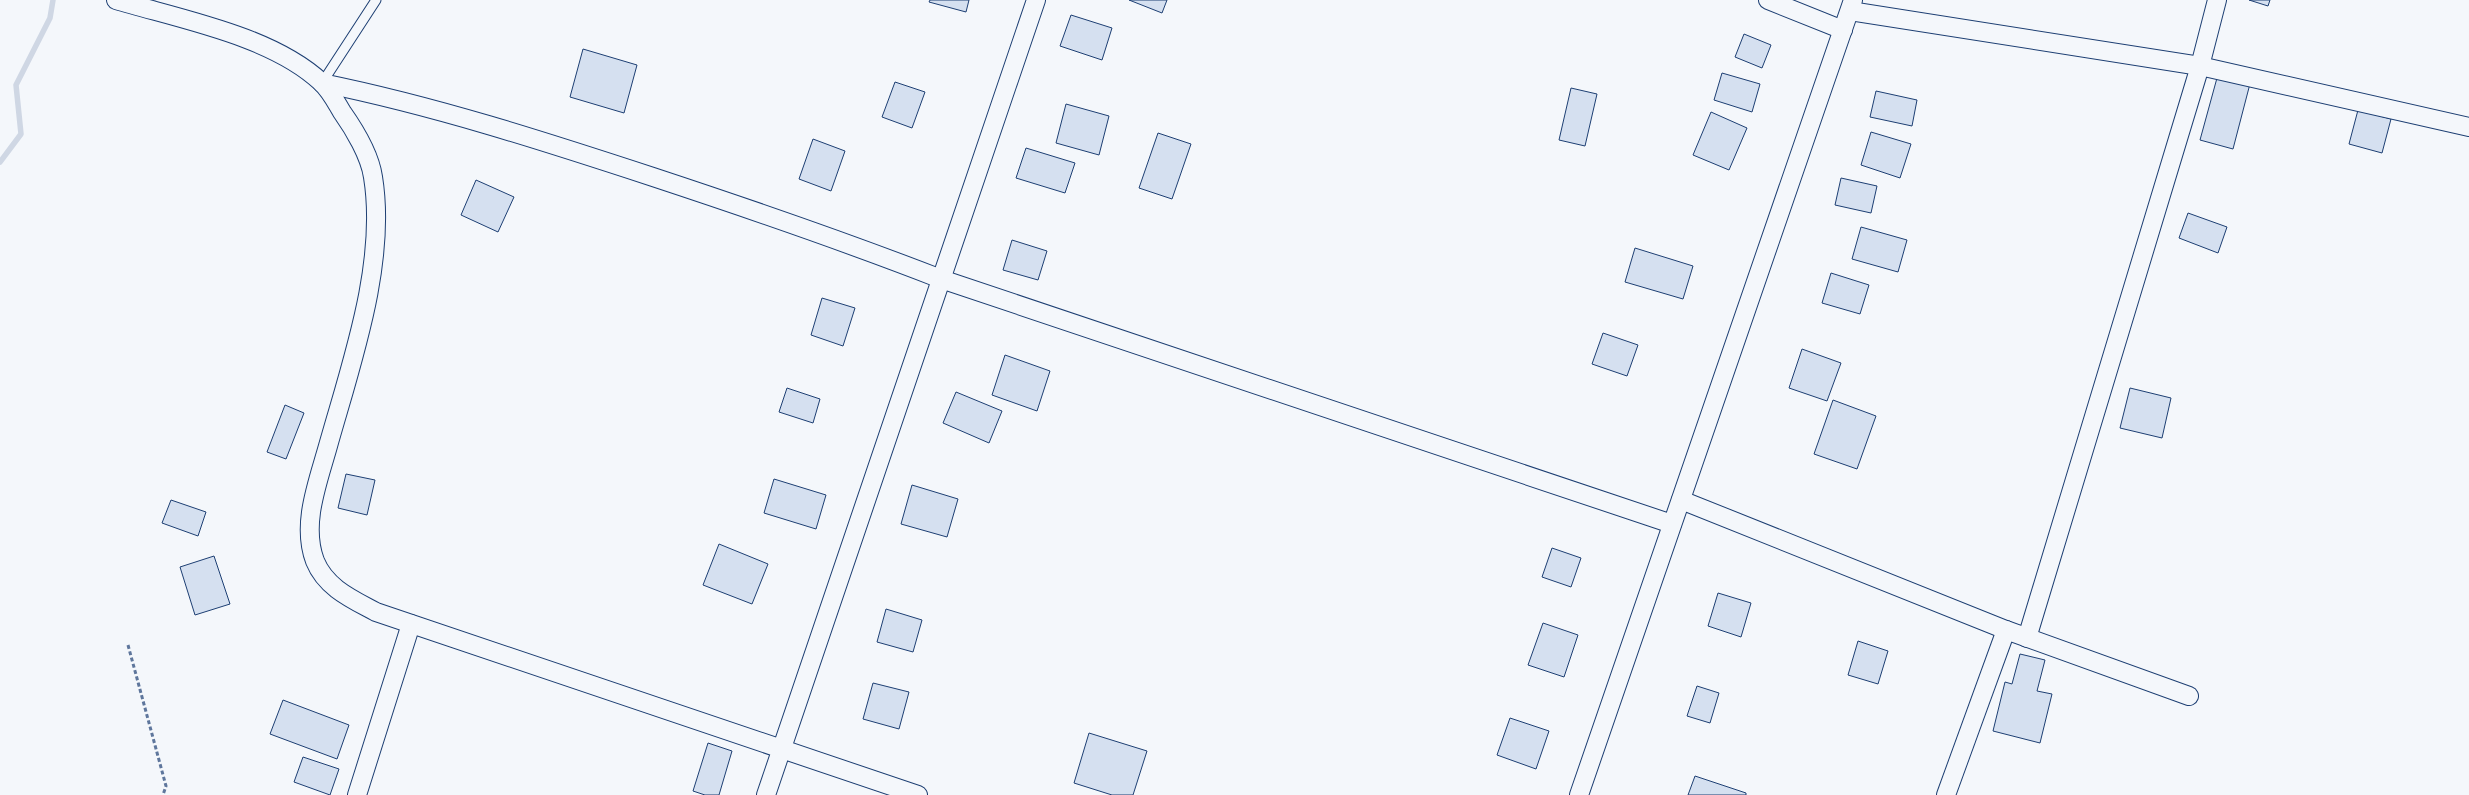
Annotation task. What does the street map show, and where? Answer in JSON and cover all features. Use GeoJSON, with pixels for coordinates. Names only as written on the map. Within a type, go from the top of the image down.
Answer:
{"type":"FeatureCollection","features":[{"type":"Feature","properties":{"kind":"street"},"geometry":{"type":"LineString","coordinates":[[116,0],[245,38],[290,59],[322,83],[354,130],[373,176],[376,228],[365,316],[314,497],[310,530],[316,561],[335,589],[376,612],[918,795]]}},
{"type":"Feature","properties":{"kind":"street"},"geometry":{"type":"LineString","coordinates":[[766,795],[1036,0]]}},
{"type":"Feature","properties":{"kind":"street"},"geometry":{"type":"LineString","coordinates":[[1768,0],[1843,30]]}},
{"type":"Feature","properties":{"kind":"street"},"geometry":{"type":"LineString","coordinates":[[2027,638],[2200,66],[2217,0]]}},
{"type":"Feature","properties":{"kind":"street"},"geometry":{"type":"LineString","coordinates":[[1579,795],[1852,6],[2200,66],[2469,127]]}},
{"type":"Feature","properties":{"kind":"street"},"geometry":{"type":"LineString","coordinates":[[322,83],[427,106],[514,131],[833,237],[941,279],[1672,524]]}},
{"type":"Feature","properties":{"kind":"street"},"geometry":{"type":"LineString","coordinates":[[1681,500],[2006,630],[2189,696]]}},
{"type":"Feature","properties":{"kind":"street"},"geometry":{"type":"LineString","coordinates":[[357,795],[411,624]]}},
{"type":"Feature","properties":{"kind":"street"},"geometry":{"type":"LineString","coordinates":[[1946,795],[2006,630]]}},
{"type":"Feature","properties":{"kind":"lane"},"geometry":{"type":"LineString","coordinates":[[322,83],[376,0]]}},
{"type":"Feature","properties":{"kind":"path"},"geometry":{"type":"LineString","coordinates":[[128,645],[166,786],[163,795]]}},
{"type":"Feature","properties":{"kind":"building"},"geometry":{"type":"Polygon","coordinates":[[[930,0],[969,0],[966,12],[929,2],[930,0]]]}},
{"type":"Feature","properties":{"kind":"building"},"geometry":{"type":"Polygon","coordinates":[[[1129,0],[1167,0],[1162,13],[1129,0]]]}},
{"type":"Feature","properties":{"kind":"building"},"geometry":{"type":"Polygon","coordinates":[[[2249,0],[2270,0],[2268,6],[2249,0]]]}},
{"type":"Feature","properties":{"kind":"building"},"geometry":{"type":"Polygon","coordinates":[[[1071,15],[1112,28],[1102,60],[1060,46],[1071,15]]]}},
{"type":"Feature","properties":{"kind":"building"},"geometry":{"type":"Polygon","coordinates":[[[1744,34],[1771,45],[1762,68],[1735,57],[1744,34]]]}},
{"type":"Feature","properties":{"kind":"building"},"geometry":{"type":"Polygon","coordinates":[[[583,49],[637,65],[624,113],[570,97],[583,49]]]}},
{"type":"Feature","properties":{"kind":"building"},"geometry":{"type":"Polygon","coordinates":[[[2220,67],[2252,76],[2233,149],[2200,140],[2220,67]]]}},
{"type":"Feature","properties":{"kind":"building"},"geometry":{"type":"Polygon","coordinates":[[[1722,73],[1760,84],[1752,112],[1714,100],[1722,73]]]}},
{"type":"Feature","properties":{"kind":"building"},"geometry":{"type":"Polygon","coordinates":[[[895,82],[925,92],[912,128],[882,117],[895,82]]]}},
{"type":"Feature","properties":{"kind":"building"},"geometry":{"type":"Polygon","coordinates":[[[1571,88],[1597,94],[1585,146],[1559,140],[1571,88]]]}},
{"type":"Feature","properties":{"kind":"building"},"geometry":{"type":"Polygon","coordinates":[[[1876,91],[1917,100],[1912,126],[1870,117],[1876,91]]]}},
{"type":"Feature","properties":{"kind":"building"},"geometry":{"type":"Polygon","coordinates":[[[1066,104],[1109,116],[1099,155],[1056,143],[1066,104]]]}},
{"type":"Feature","properties":{"kind":"building"},"geometry":{"type":"Polygon","coordinates":[[[2358,110],[2391,119],[2382,153],[2349,144],[2358,110]]]}},
{"type":"Feature","properties":{"kind":"building"},"geometry":{"type":"Polygon","coordinates":[[[1711,112],[1747,128],[1729,170],[1693,155],[1711,112]]]}},
{"type":"Feature","properties":{"kind":"building"},"geometry":{"type":"Polygon","coordinates":[[[1871,132],[1911,144],[1900,178],[1861,165],[1871,132]]]}},
{"type":"Feature","properties":{"kind":"building"},"geometry":{"type":"Polygon","coordinates":[[[1158,133],[1191,144],[1172,199],[1139,188],[1158,133]]]}},
{"type":"Feature","properties":{"kind":"building"},"geometry":{"type":"Polygon","coordinates":[[[813,139],[845,151],[831,191],[799,179],[813,139]]]}},
{"type":"Feature","properties":{"kind":"building"},"geometry":{"type":"Polygon","coordinates":[[[1026,148],[1075,163],[1065,193],[1016,178],[1026,148]]]}},
{"type":"Feature","properties":{"kind":"building"},"geometry":{"type":"Polygon","coordinates":[[[1841,178],[1877,186],[1871,213],[1835,205],[1841,178]]]}},
{"type":"Feature","properties":{"kind":"building"},"geometry":{"type":"Polygon","coordinates":[[[476,180],[514,197],[498,232],[461,215],[476,180]]]}},
{"type":"Feature","properties":{"kind":"building"},"geometry":{"type":"Polygon","coordinates":[[[2188,213],[2227,227],[2218,253],[2179,238],[2188,213]]]}},
{"type":"Feature","properties":{"kind":"building"},"geometry":{"type":"Polygon","coordinates":[[[1861,227],[1907,240],[1898,272],[1852,259],[1861,227]]]}},
{"type":"Feature","properties":{"kind":"building"},"geometry":{"type":"Polygon","coordinates":[[[1012,240],[1047,251],[1038,280],[1003,270],[1012,240]]]}},
{"type":"Feature","properties":{"kind":"building"},"geometry":{"type":"Polygon","coordinates":[[[1635,248],[1693,266],[1683,299],[1625,282],[1635,248]]]}},
{"type":"Feature","properties":{"kind":"building"},"geometry":{"type":"Polygon","coordinates":[[[1831,273],[1869,285],[1860,314],[1822,303],[1831,273]]]}},
{"type":"Feature","properties":{"kind":"building"},"geometry":{"type":"Polygon","coordinates":[[[822,298],[855,308],[843,346],[811,335],[822,298]]]}},
{"type":"Feature","properties":{"kind":"building"},"geometry":{"type":"Polygon","coordinates":[[[1603,333],[1638,345],[1627,376],[1592,364],[1603,333]]]}},
{"type":"Feature","properties":{"kind":"building"},"geometry":{"type":"Polygon","coordinates":[[[1802,349],[1841,363],[1827,401],[1789,388],[1802,349]]]}},
{"type":"Feature","properties":{"kind":"building"},"geometry":{"type":"Polygon","coordinates":[[[1005,355],[1050,371],[1037,411],[992,395],[1005,355]]]}},
{"type":"Feature","properties":{"kind":"building"},"geometry":{"type":"Polygon","coordinates":[[[787,388],[820,399],[813,423],[779,412],[787,388]]]}},
{"type":"Feature","properties":{"kind":"building"},"geometry":{"type":"Polygon","coordinates":[[[2130,388],[2171,398],[2162,438],[2120,428],[2130,388]]]}},
{"type":"Feature","properties":{"kind":"building"},"geometry":{"type":"Polygon","coordinates":[[[956,392],[1002,411],[989,443],[943,423],[956,392]]]}},
{"type":"Feature","properties":{"kind":"building"},"geometry":{"type":"Polygon","coordinates":[[[1833,400],[1876,416],[1857,469],[1814,454],[1833,400]]]}},
{"type":"Feature","properties":{"kind":"building"},"geometry":{"type":"Polygon","coordinates":[[[285,405],[304,413],[286,459],[267,452],[285,405]]]}},
{"type":"Feature","properties":{"kind":"building"},"geometry":{"type":"Polygon","coordinates":[[[346,474],[375,480],[367,515],[338,508],[346,474]]]}},
{"type":"Feature","properties":{"kind":"building"},"geometry":{"type":"Polygon","coordinates":[[[774,479],[826,495],[816,529],[764,513],[774,479]]]}},
{"type":"Feature","properties":{"kind":"building"},"geometry":{"type":"Polygon","coordinates":[[[912,485],[958,499],[947,537],[901,524],[912,485]]]}},
{"type":"Feature","properties":{"kind":"building"},"geometry":{"type":"Polygon","coordinates":[[[171,500],[206,512],[198,536],[162,523],[171,500]]]}},
{"type":"Feature","properties":{"kind":"building"},"geometry":{"type":"Polygon","coordinates":[[[719,544],[768,564],[752,604],[703,585],[719,544]]]}},
{"type":"Feature","properties":{"kind":"building"},"geometry":{"type":"Polygon","coordinates":[[[1552,548],[1581,558],[1571,587],[1542,577],[1552,548]]]}},
{"type":"Feature","properties":{"kind":"building"},"geometry":{"type":"Polygon","coordinates":[[[214,556],[230,604],[195,615],[180,567],[214,556]]]}},
{"type":"Feature","properties":{"kind":"building"},"geometry":{"type":"Polygon","coordinates":[[[1718,593],[1751,603],[1741,637],[1708,626],[1718,593]]]}},
{"type":"Feature","properties":{"kind":"building"},"geometry":{"type":"Polygon","coordinates":[[[886,609],[922,620],[913,652],[877,642],[886,609]]]}},
{"type":"Feature","properties":{"kind":"building"},"geometry":{"type":"Polygon","coordinates":[[[1543,623],[1578,635],[1564,677],[1528,665],[1543,623]]]}},
{"type":"Feature","properties":{"kind":"building"},"geometry":{"type":"Polygon","coordinates":[[[1858,641],[1888,651],[1878,684],[1848,675],[1858,641]]]}},
{"type":"Feature","properties":{"kind":"building"},"geometry":{"type":"Polygon","coordinates":[[[2020,654],[2045,660],[2037,691],[2052,694],[2040,743],[1993,731],[2005,682],[2012,684],[2020,654]]]}},
{"type":"Feature","properties":{"kind":"building"},"geometry":{"type":"Polygon","coordinates":[[[873,683],[909,692],[899,729],[863,719],[873,683]]]}},
{"type":"Feature","properties":{"kind":"building"},"geometry":{"type":"Polygon","coordinates":[[[1697,686],[1719,693],[1710,723],[1687,716],[1697,686]]]}},
{"type":"Feature","properties":{"kind":"building"},"geometry":{"type":"Polygon","coordinates":[[[283,700],[349,725],[337,759],[270,734],[283,700]]]}},
{"type":"Feature","properties":{"kind":"building"},"geometry":{"type":"Polygon","coordinates":[[[1510,718],[1549,731],[1536,769],[1497,755],[1510,718]]]}},
{"type":"Feature","properties":{"kind":"building"},"geometry":{"type":"Polygon","coordinates":[[[1089,733],[1147,751],[1133,795],[1112,795],[1074,783],[1089,733]]]}},
{"type":"Feature","properties":{"kind":"building"},"geometry":{"type":"Polygon","coordinates":[[[708,743],[732,751],[719,795],[705,795],[693,791],[708,743]]]}},
{"type":"Feature","properties":{"kind":"building"},"geometry":{"type":"Polygon","coordinates":[[[303,757],[339,769],[330,795],[294,782],[303,757]]]}},
{"type":"Feature","properties":{"kind":"building"},"geometry":{"type":"Polygon","coordinates":[[[1695,776],[1746,793],[1746,795],[1688,795],[1695,776]]]}},
{"type":"Feature","properties":{"kind":"waterway"},"geometry":{"type":"LineString","coordinates":[[0,162],[21,134],[16,85],[50,18],[53,0]]}}]}
